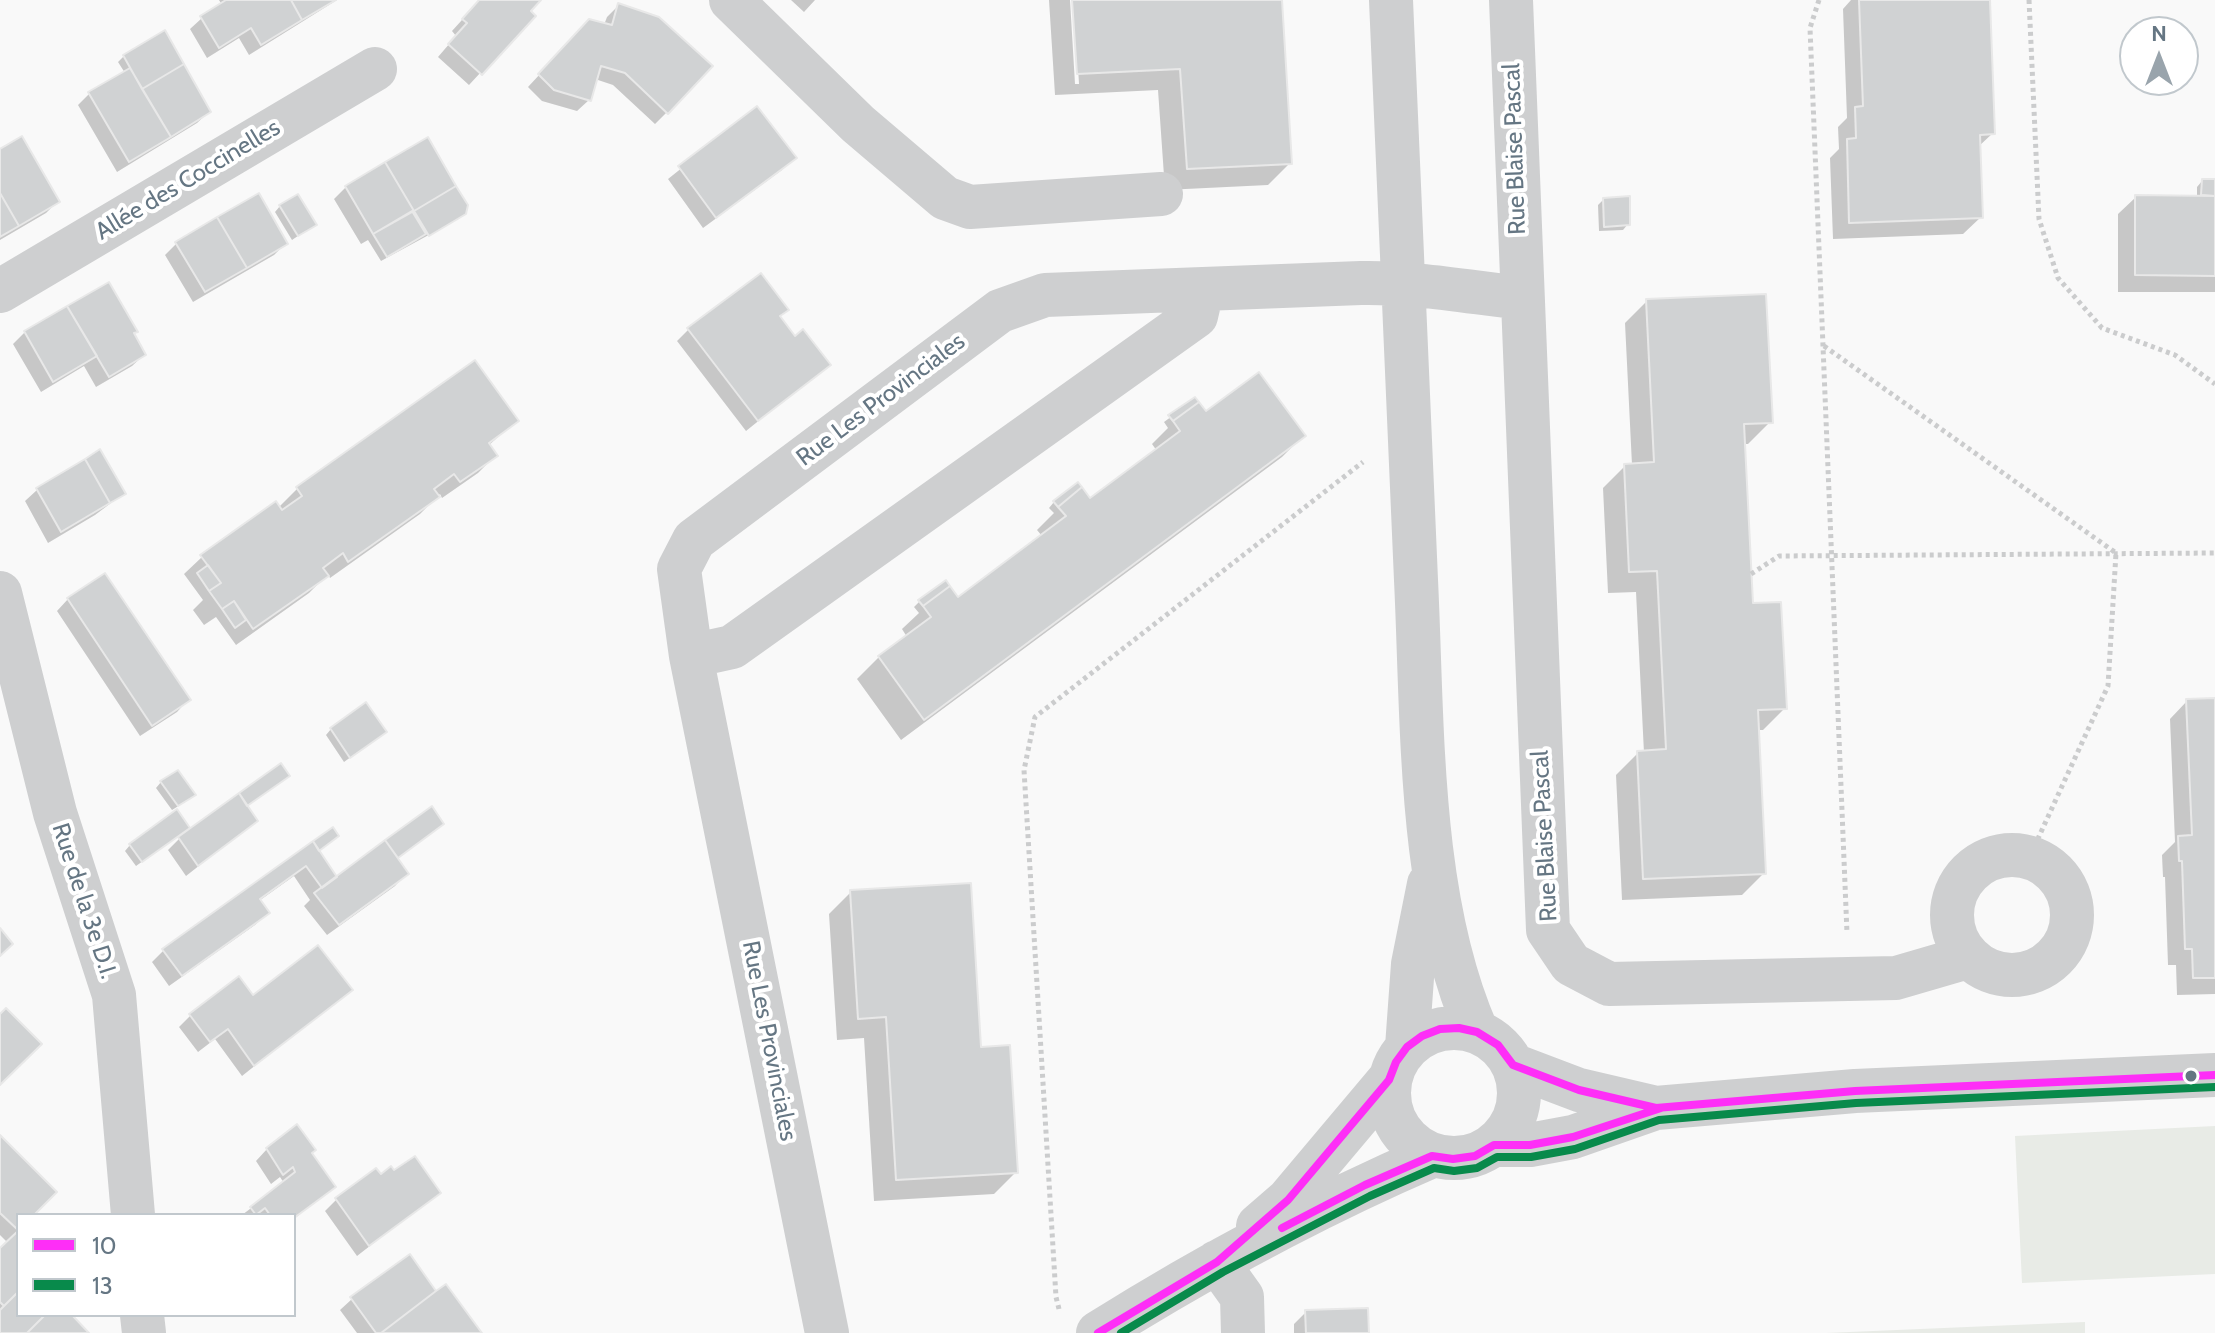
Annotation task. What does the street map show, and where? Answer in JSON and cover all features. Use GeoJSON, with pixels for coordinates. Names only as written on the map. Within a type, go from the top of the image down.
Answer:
{"type":"FeatureCollection","features":[{"type":"Feature","properties":{"kind":"street"},"geometry":{"type":"LineString","coordinates":[[731,0],[858,124],[945,198],[970,207],[1161,194]]}},
{"type":"Feature","properties":{"kind":"street"},"geometry":{"type":"LineString","coordinates":[[1391,0],[1423,731],[1433,866],[1459,991],[1477,1032]]}},
{"type":"Feature","properties":{"kind":"street","name":"Rue Blaise Pascal"},"geometry":{"type":"LineString","coordinates":[[1511,0],[1548,930],[1571,964],[1609,984],[1896,978],[1968,957]]}},
{"type":"Feature","properties":{"kind":"street","name":"Allée des Coccinelles"},"geometry":{"type":"LineString","coordinates":[[0,291],[375,69]]}},
{"type":"Feature","properties":{"kind":"street"},"geometry":{"type":"LineString","coordinates":[[1403,282],[1442,290],[1522,298]]}},
{"type":"Feature","properties":{"kind":"street","name":"Rue Les Provinciales"},"geometry":{"type":"LineString","coordinates":[[827,1333],[691,656],[679,569],[694,540],[1000,311],[1045,295],[1403,282]]}},
{"type":"Feature","properties":{"kind":"street"},"geometry":{"type":"LineString","coordinates":[[691,656],[732,647],[1196,316],[1202,290]]}},
{"type":"Feature","properties":{"kind":"street","name":"Rue de la 3e D.I."},"geometry":{"type":"LineString","coordinates":[[0,593],[55,813],[114,995],[133,1213]]}},
{"type":"Feature","properties":{"kind":"street"},"geometry":{"type":"LineString","coordinates":[[1998,855],[2030,856],[2057,872],[2072,900],[2071,932],[2055,959],[2026,974],[1995,974],[1968,957],[1952,928],[1953,897],[1970,870],[1998,855]]}},
{"type":"Feature","properties":{"kind":"street"},"geometry":{"type":"LineString","coordinates":[[1217,1262],[1288,1200],[1398,1064],[1422,1036],[1440,1029],[1459,1028],[1477,1032],[1498,1045],[1513,1065],[1519,1086],[1518,1108],[1509,1129],[1494,1145],[1475,1156],[1453,1159],[1432,1156],[1411,1144],[1396,1125],[1388,1104],[1398,1064],[1413,964],[1433,866]]}},
{"type":"Feature","properties":{"kind":"street"},"geometry":{"type":"LineString","coordinates":[[1513,1065],[1579,1090],[1656,1108]]}},
{"type":"Feature","properties":{"kind":"street"},"geometry":{"type":"LineString","coordinates":[[1494,1145],[1530,1145],[1573,1137],[1656,1108],[1855,1091],[2215,1075]]}},
{"type":"Feature","properties":{"kind":"street"},"geometry":{"type":"LineString","coordinates":[[1081,1327],[1217,1262],[1365,1185],[1432,1156]]}},
{"type":"Feature","properties":{"kind":"street"},"geometry":{"type":"LineString","coordinates":[[1217,1262],[1242,1297],[1243,1333]]}},
{"type":"Feature","properties":{"kind":"path"},"geometry":{"type":"LineString","coordinates":[[1819,0],[1810,28],[1849,978]]}},
{"type":"Feature","properties":{"kind":"path"},"geometry":{"type":"LineString","coordinates":[[2029,0],[2039,219],[2058,278],[2102,328],[2175,355],[2215,384]]}},
{"type":"Feature","properties":{"kind":"path"},"geometry":{"type":"LineString","coordinates":[[1823,345],[2116,553]]}},
{"type":"Feature","properties":{"kind":"path"},"geometry":{"type":"LineString","coordinates":[[1081,1327],[1056,1297],[1024,770],[1035,717],[1409,426]]}},
{"type":"Feature","properties":{"kind":"path"},"geometry":{"type":"LineString","coordinates":[[2030,856],[2108,686],[2116,553]]}},
{"type":"Feature","properties":{"kind":"path"},"geometry":{"type":"LineString","coordinates":[[1751,574],[1779,556],[2215,553]]}},
{"type":"Feature","properties":{"kind":"shaded area"},"geometry":{"type":"Polygon","coordinates":[[[2215,1126],[2215,1274],[2022,1283],[2015,1136],[2215,1126]]]}},
{"type":"Feature","properties":{"kind":"shaded area"},"geometry":{"type":"Polygon","coordinates":[[[2085,1322],[2085,1333],[1826,1333],[2085,1322]]]}},
{"type":"Feature","properties":{"kind":"building"},"geometry":{"type":"Polygon","coordinates":[[[226,0],[291,0],[302,20],[261,45],[251,28],[219,48],[200,16],[226,0]]]}},
{"type":"Feature","properties":{"kind":"building"},"geometry":{"type":"Polygon","coordinates":[[[291,0],[336,0],[302,20],[291,0]]]}},
{"type":"Feature","properties":{"kind":"building"},"geometry":{"type":"Polygon","coordinates":[[[479,0],[541,0],[531,11],[536,16],[482,75],[448,44],[467,23],[462,19],[479,0]]]}},
{"type":"Feature","properties":{"kind":"building"},"geometry":{"type":"Polygon","coordinates":[[[1072,0],[1282,0],[1292,164],[1187,169],[1180,69],[1077,74],[1072,0]]]}},
{"type":"Feature","properties":{"kind":"building"},"geometry":{"type":"Polygon","coordinates":[[[1859,0],[1990,0],[1995,134],[1980,135],[1983,218],[1849,223],[1847,139],[1856,138],[1855,107],[1863,106],[1859,0]]]}},
{"type":"Feature","properties":{"kind":"building"},"geometry":{"type":"Polygon","coordinates":[[[618,3],[659,17],[713,66],[668,114],[625,73],[601,66],[591,101],[554,90],[538,74],[589,19],[612,25],[618,3]]]}},
{"type":"Feature","properties":{"kind":"building"},"geometry":{"type":"Polygon","coordinates":[[[165,30],[184,64],[142,89],[123,55],[165,30]]]}},
{"type":"Feature","properties":{"kind":"building"},"geometry":{"type":"Polygon","coordinates":[[[184,64],[211,112],[171,137],[142,89],[184,64]]]}},
{"type":"Feature","properties":{"kind":"building"},"geometry":{"type":"Polygon","coordinates":[[[130,68],[171,137],[129,162],[88,92],[130,68]]]}},
{"type":"Feature","properties":{"kind":"building"},"geometry":{"type":"Polygon","coordinates":[[[757,106],[797,158],[716,218],[678,166],[757,106]]]}},
{"type":"Feature","properties":{"kind":"building"},"geometry":{"type":"Polygon","coordinates":[[[22,136],[60,202],[19,226],[0,193],[0,149],[22,136]]]}},
{"type":"Feature","properties":{"kind":"building"},"geometry":{"type":"Polygon","coordinates":[[[428,137],[456,186],[414,211],[385,162],[428,137]]]}},
{"type":"Feature","properties":{"kind":"building"},"geometry":{"type":"Polygon","coordinates":[[[385,162],[414,211],[373,234],[345,186],[385,162]]]}},
{"type":"Feature","properties":{"kind":"building"},"geometry":{"type":"Polygon","coordinates":[[[2202,179],[2215,179],[2215,196],[2201,195],[2202,179]]]}},
{"type":"Feature","properties":{"kind":"building"},"geometry":{"type":"Polygon","coordinates":[[[456,186],[468,205],[466,214],[429,236],[414,211],[456,186]]]}},
{"type":"Feature","properties":{"kind":"building"},"geometry":{"type":"Polygon","coordinates":[[[0,193],[19,226],[0,237],[0,193]]]}},
{"type":"Feature","properties":{"kind":"building"},"geometry":{"type":"Polygon","coordinates":[[[259,193],[288,244],[247,268],[217,217],[259,193]]]}},
{"type":"Feature","properties":{"kind":"building"},"geometry":{"type":"Polygon","coordinates":[[[298,194],[317,225],[298,236],[279,205],[298,194]]]}},
{"type":"Feature","properties":{"kind":"building"},"geometry":{"type":"Polygon","coordinates":[[[2135,195],[2215,196],[2215,276],[2135,275],[2135,195]]]}},
{"type":"Feature","properties":{"kind":"building"},"geometry":{"type":"Polygon","coordinates":[[[1630,196],[1630,225],[1604,227],[1603,198],[1630,196]]]}},
{"type":"Feature","properties":{"kind":"building"},"geometry":{"type":"Polygon","coordinates":[[[412,211],[426,234],[387,257],[373,234],[412,211]]]}},
{"type":"Feature","properties":{"kind":"building"},"geometry":{"type":"Polygon","coordinates":[[[217,217],[247,268],[205,292],[175,242],[217,217]]]}},
{"type":"Feature","properties":{"kind":"building"},"geometry":{"type":"Polygon","coordinates":[[[761,273],[789,310],[780,316],[795,336],[803,329],[831,365],[758,421],[687,328],[761,273]]]}},
{"type":"Feature","properties":{"kind":"building"},"geometry":{"type":"Polygon","coordinates":[[[109,282],[138,332],[134,333],[146,355],[109,377],[67,306],[109,282]]]}},
{"type":"Feature","properties":{"kind":"building"},"geometry":{"type":"Polygon","coordinates":[[[1766,294],[1773,423],[1744,424],[1753,603],[1781,602],[1787,709],[1758,710],[1766,874],[1643,879],[1637,751],[1666,749],[1657,571],[1629,572],[1624,464],[1654,462],[1646,299],[1766,294]]]}},
{"type":"Feature","properties":{"kind":"building"},"geometry":{"type":"Polygon","coordinates":[[[67,306],[97,356],[53,382],[24,331],[67,306]]]}},
{"type":"Feature","properties":{"kind":"building"},"geometry":{"type":"Polygon","coordinates":[[[475,360],[519,421],[489,443],[498,456],[460,482],[454,474],[434,489],[440,497],[348,562],[343,553],[323,568],[329,576],[253,629],[234,601],[222,609],[209,591],[221,583],[200,555],[276,501],[282,510],[302,496],[296,487],[475,360]]]}},
{"type":"Feature","properties":{"kind":"building"},"geometry":{"type":"Polygon","coordinates":[[[1259,372],[1306,436],[924,720],[878,656],[931,617],[923,606],[950,586],[958,597],[1066,516],[1058,507],[1082,487],[1090,498],[1180,431],[1173,421],[1199,402],[1206,411],[1259,372]]]}},
{"type":"Feature","properties":{"kind":"building"},"geometry":{"type":"Polygon","coordinates":[[[1195,397],[1199,402],[1173,421],[1168,415],[1195,397]]]}},
{"type":"Feature","properties":{"kind":"building"},"geometry":{"type":"Polygon","coordinates":[[[100,449],[126,494],[110,503],[85,459],[100,449]]]}},
{"type":"Feature","properties":{"kind":"building"},"geometry":{"type":"Polygon","coordinates":[[[85,459],[110,503],[61,532],[36,488],[85,459]]]}},
{"type":"Feature","properties":{"kind":"building"},"geometry":{"type":"Polygon","coordinates":[[[1078,482],[1082,487],[1058,507],[1053,501],[1078,482]]]}},
{"type":"Feature","properties":{"kind":"building"},"geometry":{"type":"Polygon","coordinates":[[[208,565],[221,583],[209,591],[197,573],[208,565]]]}},
{"type":"Feature","properties":{"kind":"building"},"geometry":{"type":"Polygon","coordinates":[[[105,573],[191,700],[152,726],[67,598],[105,573]]]}},
{"type":"Feature","properties":{"kind":"building"},"geometry":{"type":"Polygon","coordinates":[[[946,580],[950,586],[923,606],[918,600],[946,580]]]}},
{"type":"Feature","properties":{"kind":"building"},"geometry":{"type":"Polygon","coordinates":[[[234,601],[246,620],[235,628],[222,609],[234,601]]]}},
{"type":"Feature","properties":{"kind":"building"},"geometry":{"type":"Polygon","coordinates":[[[2215,698],[2215,978],[2193,978],[2192,949],[2185,949],[2182,861],[2179,861],[2178,836],[2192,835],[2186,699],[2215,698]]]}},
{"type":"Feature","properties":{"kind":"building"},"geometry":{"type":"Polygon","coordinates":[[[366,702],[387,732],[350,758],[330,728],[366,702]]]}},
{"type":"Feature","properties":{"kind":"building"},"geometry":{"type":"Polygon","coordinates":[[[281,763],[290,776],[247,806],[239,793],[281,763]]]}},
{"type":"Feature","properties":{"kind":"building"},"geometry":{"type":"Polygon","coordinates":[[[178,770],[196,795],[178,806],[160,781],[178,770]]]}},
{"type":"Feature","properties":{"kind":"building"},"geometry":{"type":"Polygon","coordinates":[[[239,793],[258,821],[198,866],[178,837],[239,793]]]}},
{"type":"Feature","properties":{"kind":"building"},"geometry":{"type":"Polygon","coordinates":[[[432,806],[444,824],[398,858],[385,840],[432,806]]]}},
{"type":"Feature","properties":{"kind":"building"},"geometry":{"type":"Polygon","coordinates":[[[177,809],[190,828],[142,862],[129,844],[177,809]]]}},
{"type":"Feature","properties":{"kind":"building"},"geometry":{"type":"Polygon","coordinates":[[[333,827],[339,836],[319,851],[313,841],[333,827]]]}},
{"type":"Feature","properties":{"kind":"building"},"geometry":{"type":"Polygon","coordinates":[[[385,840],[409,874],[339,925],[314,893],[385,840]]]}},
{"type":"Feature","properties":{"kind":"building"},"geometry":{"type":"Polygon","coordinates":[[[313,841],[337,877],[322,888],[306,866],[260,899],[270,913],[182,976],[162,949],[313,841]]]}},
{"type":"Feature","properties":{"kind":"building"},"geometry":{"type":"Polygon","coordinates":[[[971,883],[981,1047],[1010,1045],[1018,1173],[896,1180],[886,1017],[858,1019],[850,890],[971,883]]]}},
{"type":"Feature","properties":{"kind":"building"},"geometry":{"type":"Polygon","coordinates":[[[0,928],[13,944],[0,956],[0,928]]]}},
{"type":"Feature","properties":{"kind":"building"},"geometry":{"type":"Polygon","coordinates":[[[318,945],[353,990],[254,1066],[228,1029],[210,1042],[189,1014],[239,976],[253,995],[318,945]]]}},
{"type":"Feature","properties":{"kind":"building"},"geometry":{"type":"Polygon","coordinates":[[[6,1008],[42,1044],[0,1085],[0,1014],[6,1008]]]}},
{"type":"Feature","properties":{"kind":"building"},"geometry":{"type":"Polygon","coordinates":[[[297,1124],[316,1150],[312,1153],[336,1187],[296,1217],[296,1213],[269,1213],[265,1208],[254,1213],[250,1207],[295,1172],[293,1167],[283,1175],[266,1148],[297,1124]]]}},
{"type":"Feature","properties":{"kind":"building"},"geometry":{"type":"Polygon","coordinates":[[[0,1135],[57,1192],[36,1213],[16,1213],[16,1228],[0,1213],[0,1135]]]}},
{"type":"Feature","properties":{"kind":"building"},"geometry":{"type":"Polygon","coordinates":[[[415,1156],[441,1193],[369,1246],[335,1198],[376,1168],[381,1174],[391,1166],[394,1170],[415,1156]]]}},
{"type":"Feature","properties":{"kind":"building"},"geometry":{"type":"Polygon","coordinates":[[[16,1233],[16,1294],[4,1306],[0,1302],[0,1248],[16,1233]]]}},
{"type":"Feature","properties":{"kind":"building"},"geometry":{"type":"Polygon","coordinates":[[[410,1254],[436,1291],[381,1333],[376,1333],[350,1297],[410,1254]]]}},
{"type":"Feature","properties":{"kind":"building"},"geometry":{"type":"Polygon","coordinates":[[[446,1284],[482,1333],[381,1333],[436,1291],[446,1284]]]}},
{"type":"Feature","properties":{"kind":"building"},"geometry":{"type":"Polygon","coordinates":[[[16,1294],[16,1317],[43,1317],[27,1333],[0,1333],[0,1310],[16,1294]]]}},
{"type":"Feature","properties":{"kind":"building"},"geometry":{"type":"Polygon","coordinates":[[[1368,1308],[1369,1333],[1306,1333],[1305,1310],[1368,1308]]]}},
{"type":"Feature","properties":{"kind":"building"},"geometry":{"type":"Polygon","coordinates":[[[43,1317],[74,1317],[89,1333],[27,1333],[43,1317]]]}},
{"type":"Feature","properties":{"kind":"transit line","name":"10"},"geometry":{"type":"LineString","coordinates":[[1098,1333],[1217,1262],[1288,1200],[1389,1080],[1396,1062],[1407,1047],[1422,1036],[1440,1029],[1459,1028],[1477,1032],[1498,1045],[1513,1065],[1579,1090],[1656,1108],[1855,1091],[2215,1075]]}},
{"type":"Feature","properties":{"kind":"transit line","name":"13"},"geometry":{"type":"LineString","coordinates":[[1121,1333],[1223,1272],[1370,1196],[1434,1168],[1454,1171],[1477,1168],[1497,1157],[1531,1157],[1575,1149],[1659,1120],[1856,1103],[2215,1087]]}},
{"type":"Feature","properties":{"kind":"transit line","name":"10"},"geometry":{"type":"LineString","coordinates":[[1282,1228],[1365,1185],[1432,1156],[1453,1159],[1475,1156],[1494,1145],[1530,1145],[1573,1137],[1661,1108]]}}]}
